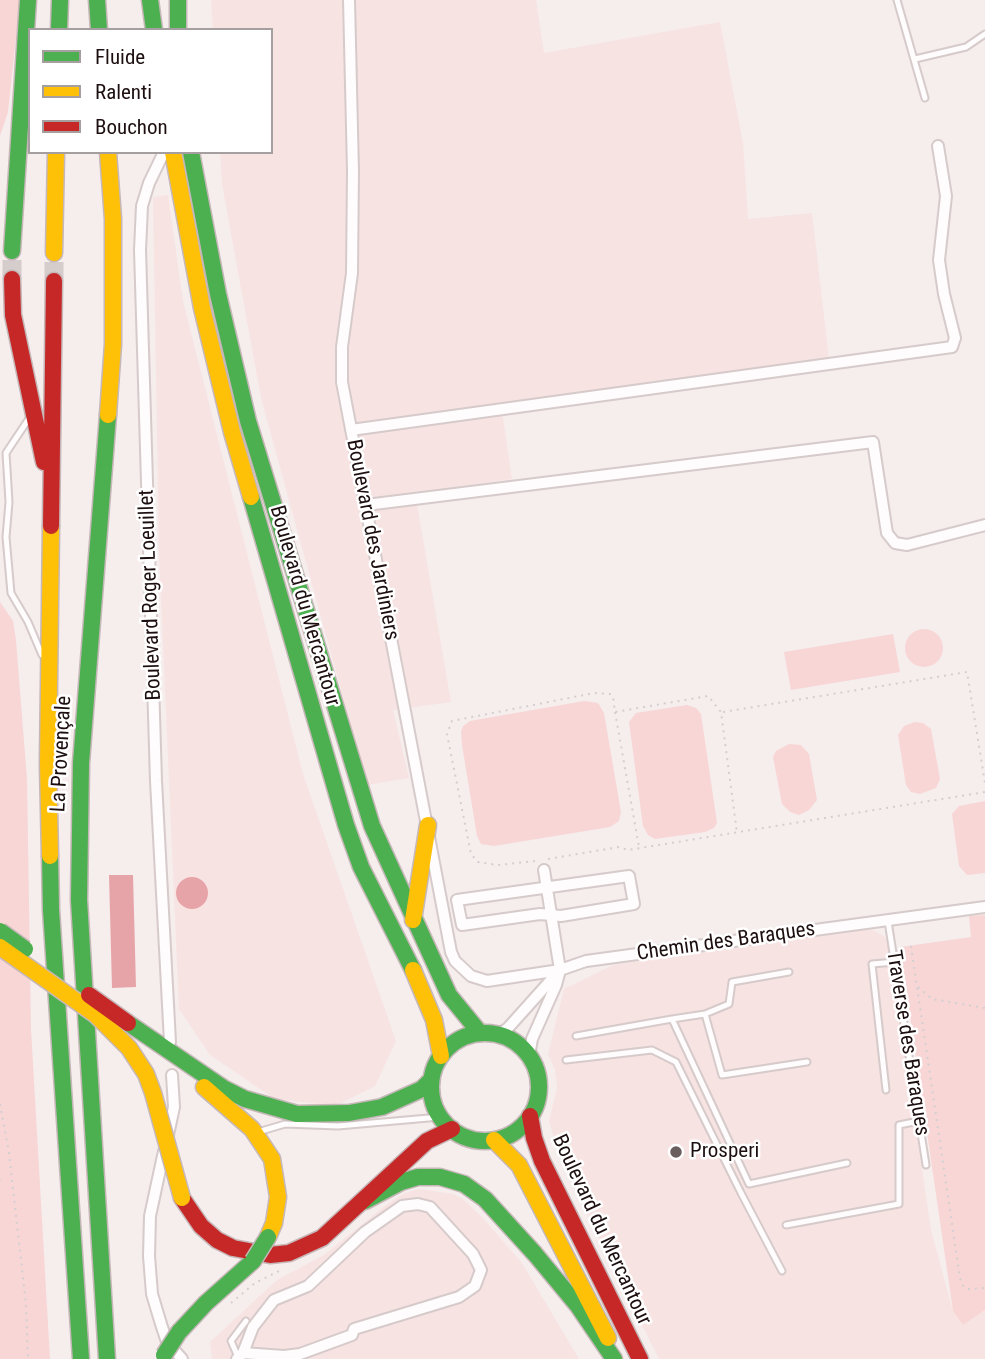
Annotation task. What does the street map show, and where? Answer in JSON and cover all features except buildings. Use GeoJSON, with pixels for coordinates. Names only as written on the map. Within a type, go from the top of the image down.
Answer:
{"type":"FeatureCollection","features":[{"type":"Feature","properties":{"kind":"main road"},"geometry":{"type":"LineString","coordinates":[[12,251],[28,0]]}},
{"type":"Feature","properties":{"kind":"main road"},"geometry":{"type":"LineString","coordinates":[[59,28],[60,0]]}},
{"type":"Feature","properties":{"kind":"main road"},"geometry":{"type":"LineString","coordinates":[[97,0],[99,28]]}},
{"type":"Feature","properties":{"kind":"main road"},"geometry":{"type":"LineString","coordinates":[[150,0],[154,28]]}},
{"type":"Feature","properties":{"kind":"main road"},"geometry":{"type":"LineString","coordinates":[[178,0],[178,28]]}},
{"type":"Feature","properties":{"kind":"main road"},"geometry":{"type":"LineString","coordinates":[[54,253],[56,154]]}},
{"type":"Feature","properties":{"kind":"main road","name":"La Provençale"},"geometry":{"type":"LineString","coordinates":[[107,1359],[81,967],[79,887],[81,763],[113,344],[113,219],[108,154]]}},
{"type":"Feature","properties":{"kind":"main road","name":"Boulevard du Mercantour"},"geometry":{"type":"LineString","coordinates":[[173,154],[202,308],[232,432],[346,825],[361,867],[423,990],[434,1020],[441,1056]]}},
{"type":"Feature","properties":{"kind":"main road","name":"Boulevard du Mercantour"},"geometry":{"type":"LineString","coordinates":[[191,154],[218,294],[248,421],[372,826],[449,995],[480,1033]]}},
{"type":"Feature","properties":{"kind":"main road"},"geometry":{"type":"LineString","coordinates":[[12,279],[13,316],[51,497]]}},
{"type":"Feature","properties":{"kind":"main road","name":"La Provençale"},"geometry":{"type":"LineString","coordinates":[[54,281],[48,763],[51,910],[81,1359]]}},
{"type":"Feature","properties":{"kind":"main road"},"geometry":{"type":"LineString","coordinates":[[413,920],[428,825]]}},
{"type":"Feature","properties":{"kind":"main road"},"geometry":{"type":"LineString","coordinates":[[0,931],[128,1023],[245,1099],[297,1114],[349,1113],[382,1107],[412,1095],[431,1080]]}},
{"type":"Feature","properties":{"kind":"main road"},"geometry":{"type":"LineString","coordinates":[[0,947],[96,1016],[129,1048],[146,1074],[153,1093],[182,1199],[195,1219],[217,1240],[233,1248],[270,1255],[289,1253],[322,1238],[427,1141],[452,1129]]}},
{"type":"Feature","properties":{"kind":"main road"},"geometry":{"type":"LineString","coordinates":[[128,1023],[255,1133],[272,1159],[278,1189],[274,1223],[253,1261],[178,1332],[163,1357]]}},
{"type":"Feature","properties":{"kind":"main road"},"geometry":{"type":"LineString","coordinates":[[480,1033],[510,1039],[529,1056],[539,1086],[535,1107],[530,1116],[508,1136],[494,1140],[465,1137],[452,1129],[440,1117],[431,1093],[434,1068],[441,1056],[451,1045],[480,1033]]}},
{"type":"Feature","properties":{"kind":"main road","name":"Boulevard du Mercantour"},"geometry":{"type":"LineString","coordinates":[[530,1116],[542,1161],[639,1359]]}},
{"type":"Feature","properties":{"kind":"main road","name":"Boulevard du Mercantour"},"geometry":{"type":"LineString","coordinates":[[494,1140],[519,1165],[619,1359]]}},
{"type":"Feature","properties":{"kind":"main road"},"geometry":{"type":"LineString","coordinates":[[365,1201],[401,1182],[418,1177],[440,1177],[464,1184],[485,1199],[535,1254],[578,1306],[614,1359]]}},
{"type":"Feature","properties":{"kind":"street","name":"Boulevard des Jardiniers"},"geometry":{"type":"LineString","coordinates":[[349,0],[353,221],[352,273],[341,364],[342,382],[451,951],[462,970],[479,981],[560,970]]}},
{"type":"Feature","properties":{"kind":"street"},"geometry":{"type":"LineString","coordinates":[[352,430],[952,347],[955,338],[939,260],[946,196],[938,146]]}},
{"type":"Feature","properties":{"kind":"street","name":"Boulevard Roger Loeuillet"},"geometry":{"type":"LineString","coordinates":[[163,154],[149,183],[142,206],[140,250],[156,781],[170,1042]]}},
{"type":"Feature","properties":{"kind":"street"},"geometry":{"type":"LineString","coordinates":[[366,505],[873,442],[887,533],[895,543],[907,545],[985,525]]}},
{"type":"Feature","properties":{"kind":"street"},"geometry":{"type":"LineString","coordinates":[[529,1056],[532,1038],[560,970],[544,870]]}},
{"type":"Feature","properties":{"kind":"street"},"geometry":{"type":"LineString","coordinates":[[629,876],[634,904],[552,916],[540,914],[461,925],[457,900],[629,876]]}},
{"type":"Feature","properties":{"kind":"street","name":"Chemin des Baraques"},"geometry":{"type":"LineString","coordinates":[[560,970],[586,961],[985,907]]}},
{"type":"Feature","properties":{"kind":"street"},"geometry":{"type":"LineString","coordinates":[[498,1035],[508,1028],[560,970]]}},
{"type":"Feature","properties":{"kind":"street"},"geometry":{"type":"LineString","coordinates":[[172,1074],[174,1107],[150,1216],[149,1256],[152,1294],[161,1324],[167,1342],[182,1359]]}},
{"type":"Feature","properties":{"kind":"street"},"geometry":{"type":"LineString","coordinates":[[418,1204],[430,1207],[473,1254],[481,1270],[475,1286],[459,1297],[354,1329],[352,1335],[300,1354],[239,1356],[253,1327],[274,1300],[308,1286],[365,1232],[402,1206],[418,1204]]}},
{"type":"Feature","properties":{"kind":"lane"},"geometry":{"type":"LineString","coordinates":[[897,0],[925,98]]}},
{"type":"Feature","properties":{"kind":"lane"},"geometry":{"type":"LineString","coordinates":[[915,60],[966,47],[985,34]]}},
{"type":"Feature","properties":{"kind":"lane"},"geometry":{"type":"LineString","coordinates":[[33,412],[6,453],[9,502],[6,537],[11,593],[28,622],[49,671]]}},
{"type":"Feature","properties":{"kind":"lane","name":"Traverse des Baraques"},"geometry":{"type":"LineString","coordinates":[[888,921],[926,1165]]}},
{"type":"Feature","properties":{"kind":"lane"},"geometry":{"type":"LineString","coordinates":[[886,1090],[872,964],[894,962]]}},
{"type":"Feature","properties":{"kind":"lane"},"geometry":{"type":"LineString","coordinates":[[576,1036],[705,1014],[729,1004],[732,982],[789,972]]}},
{"type":"Feature","properties":{"kind":"lane"},"geometry":{"type":"LineString","coordinates":[[705,1014],[722,1075],[807,1062]]}},
{"type":"Feature","properties":{"kind":"lane"},"geometry":{"type":"LineString","coordinates":[[672,1019],[749,1184],[847,1163]]}},
{"type":"Feature","properties":{"kind":"lane"},"geometry":{"type":"LineString","coordinates":[[566,1060],[652,1050],[676,1062],[782,1271]]}},
{"type":"Feature","properties":{"kind":"lane"},"geometry":{"type":"LineString","coordinates":[[255,1133],[285,1124],[350,1125],[440,1117]]}},
{"type":"Feature","properties":{"kind":"lane"},"geometry":{"type":"LineString","coordinates":[[786,1225],[899,1203],[899,1125],[919,1121]]}},
{"type":"Feature","properties":{"kind":"lane"},"geometry":{"type":"LineString","coordinates":[[239,1356],[231,1341],[246,1321]]}},
{"type":"Feature","properties":{"kind":"path"},"geometry":{"type":"LineString","coordinates":[[721,712],[967,672],[985,783]]}},
{"type":"Feature","properties":{"kind":"path"},"geometry":{"type":"LineString","coordinates":[[639,848],[613,697],[610,694],[594,693],[452,722],[447,734],[471,854],[478,862],[498,865],[619,847],[628,850],[985,792]]}},
{"type":"Feature","properties":{"kind":"path"},"geometry":{"type":"LineString","coordinates":[[615,712],[708,696],[721,712],[737,833]]}},
{"type":"Feature","properties":{"kind":"path"},"geometry":{"type":"LineString","coordinates":[[911,946],[960,1278],[962,1285],[968,1289],[985,1288]]}},
{"type":"Feature","properties":{"kind":"path"},"geometry":{"type":"LineString","coordinates":[[917,985],[932,999],[985,1008]]}},
{"type":"Feature","properties":{"kind":"path"},"geometry":{"type":"LineString","coordinates":[[0,1104],[9,1153],[25,1294],[28,1359]]}},
{"type":"Feature","properties":{"kind":"path"},"geometry":{"type":"LineString","coordinates":[[226,1307],[255,1283],[288,1267]]}},
{"type":"Feature","properties":{"kind":"shaded area"},"geometry":{"type":"Polygon","coordinates":[[[0,0],[20,0],[8,112],[0,136],[0,0]]]}},
{"type":"Feature","properties":{"kind":"shaded area"},"geometry":{"type":"Polygon","coordinates":[[[211,0],[536,0],[544,53],[720,22],[743,143],[748,219],[812,213],[829,359],[501,405],[512,479],[415,493],[451,702],[393,710],[409,778],[367,785],[261,398],[222,184],[220,154],[273,154],[273,28],[213,28],[211,0]]]}},
{"type":"Feature","properties":{"kind":"shaded area"},"geometry":{"type":"Polygon","coordinates":[[[168,195],[183,301],[303,774],[396,1041],[375,1086],[335,1106],[275,1099],[210,1055],[179,1009],[159,553],[153,197],[168,195]]]}},
{"type":"Feature","properties":{"kind":"shaded area"},"geometry":{"type":"Polygon","coordinates":[[[0,602],[13,621],[16,640],[27,779],[31,1029],[50,1359],[0,1359],[0,602]]]}},
{"type":"Feature","properties":{"kind":"shaded area"},"geometry":{"type":"Polygon","coordinates":[[[924,629],[937,635],[943,648],[937,661],[924,667],[911,661],[905,648],[911,635],[924,629]]]}},
{"type":"Feature","properties":{"kind":"shaded area"},"geometry":{"type":"Polygon","coordinates":[[[893,634],[900,672],[791,690],[784,652],[893,634]]]}},
{"type":"Feature","properties":{"kind":"shaded area"},"geometry":{"type":"Polygon","coordinates":[[[584,701],[598,703],[604,713],[621,812],[619,821],[610,827],[494,846],[481,844],[477,836],[462,745],[463,726],[470,721],[584,701]]]}},
{"type":"Feature","properties":{"kind":"shaded area"},"geometry":{"type":"Polygon","coordinates":[[[687,705],[696,708],[701,714],[717,823],[714,828],[705,832],[655,839],[648,835],[643,826],[629,722],[636,713],[687,705]]]}},
{"type":"Feature","properties":{"kind":"shaded area"},"geometry":{"type":"Polygon","coordinates":[[[915,722],[923,723],[931,729],[940,779],[936,788],[920,794],[911,792],[906,785],[898,735],[904,726],[915,722]]]}},
{"type":"Feature","properties":{"kind":"shaded area"},"geometry":{"type":"Polygon","coordinates":[[[789,744],[801,745],[809,754],[817,800],[809,810],[799,815],[790,812],[782,804],[773,757],[776,751],[789,744]]]}},
{"type":"Feature","properties":{"kind":"shaded area"},"geometry":{"type":"Polygon","coordinates":[[[985,801],[985,873],[967,875],[959,866],[952,814],[959,806],[985,801]]]}},
{"type":"Feature","properties":{"kind":"shaded area"},"geometry":{"type":"Polygon","coordinates":[[[109,875],[133,875],[136,987],[112,988],[109,875]]]}},
{"type":"Feature","properties":{"kind":"shaded area"},"geometry":{"type":"Polygon","coordinates":[[[192,877],[204,881],[208,893],[204,905],[192,909],[180,905],[176,893],[180,881],[192,877]]]}},
{"type":"Feature","properties":{"kind":"shaded area"},"geometry":{"type":"Polygon","coordinates":[[[985,915],[985,1310],[963,1325],[953,1311],[900,947],[971,937],[969,916],[985,915]]]}},
{"type":"Feature","properties":{"kind":"shaded area"},"geometry":{"type":"Polygon","coordinates":[[[871,929],[885,937],[889,944],[931,1230],[953,1311],[963,1324],[985,1310],[985,1359],[659,1359],[575,1190],[559,1155],[549,1121],[557,1088],[555,1070],[548,1054],[564,989],[613,965],[871,929]]]}},
{"type":"Feature","properties":{"kind":"shaded area"},"geometry":{"type":"Polygon","coordinates":[[[419,1189],[453,1194],[463,1199],[482,1217],[522,1263],[579,1359],[212,1359],[210,1342],[277,1280],[324,1255],[390,1202],[419,1189]]]}},
{"type":"Feature","properties":{"kind":"tunnel"},"geometry":{"type":"LineString","coordinates":[[12,251],[12,279]]}},
{"type":"Feature","properties":{"kind":"tunnel"},"geometry":{"type":"LineString","coordinates":[[54,253],[54,281]]}},
{"type":"Feature","properties":{"kind":"traffic: fast"},"geometry":{"type":"LineString","coordinates":[[12,251],[28,0]]}},
{"type":"Feature","properties":{"kind":"traffic: fast"},"geometry":{"type":"LineString","coordinates":[[59,28],[60,0]]}},
{"type":"Feature","properties":{"kind":"traffic: fast"},"geometry":{"type":"LineString","coordinates":[[97,0],[99,28]]}},
{"type":"Feature","properties":{"kind":"traffic: fast"},"geometry":{"type":"LineString","coordinates":[[150,0],[154,28]]}},
{"type":"Feature","properties":{"kind":"traffic: fast"},"geometry":{"type":"LineString","coordinates":[[178,0],[178,28]]}},
{"type":"Feature","properties":{"kind":"traffic: fast"},"geometry":{"type":"LineString","coordinates":[[191,154],[218,294],[248,421],[372,826],[449,995],[480,1033]]}},
{"type":"Feature","properties":{"kind":"traffic: fast"},"geometry":{"type":"LineString","coordinates":[[107,1359],[79,900],[81,763],[108,415]]}},
{"type":"Feature","properties":{"kind":"traffic: fast"},"geometry":{"type":"LineString","coordinates":[[251,497],[346,825],[361,867],[413,970]]}},
{"type":"Feature","properties":{"kind":"traffic: fast"},"geometry":{"type":"LineString","coordinates":[[50,856],[51,910],[81,1359]]}},
{"type":"Feature","properties":{"kind":"traffic: fast"},"geometry":{"type":"LineString","coordinates":[[0,931],[25,949]]}},
{"type":"Feature","properties":{"kind":"traffic: fast"},"geometry":{"type":"LineString","coordinates":[[128,1023],[225,1089],[245,1099],[297,1114],[349,1113],[382,1107],[422,1089],[431,1080]]}},
{"type":"Feature","properties":{"kind":"traffic: fast"},"geometry":{"type":"LineString","coordinates":[[485,1033],[515,1042],[523,1049],[530,1057],[539,1087],[530,1117],[523,1125],[515,1132],[485,1141],[455,1132],[447,1125],[440,1117],[431,1087],[440,1057],[447,1049],[455,1042],[485,1033]]}},
{"type":"Feature","properties":{"kind":"traffic: fast"},"geometry":{"type":"LineString","coordinates":[[365,1201],[401,1182],[418,1177],[440,1177],[464,1184],[485,1199],[535,1254],[578,1306],[614,1359]]}},
{"type":"Feature","properties":{"kind":"traffic: fast"},"geometry":{"type":"LineString","coordinates":[[253,1261],[268,1237]]}},
{"type":"Feature","properties":{"kind":"traffic: fast"},"geometry":{"type":"LineString","coordinates":[[179,1332],[206,1303],[253,1261]]}},
{"type":"Feature","properties":{"kind":"traffic: fast"},"geometry":{"type":"LineString","coordinates":[[164,1355],[179,1332]]}},
{"type":"Feature","properties":{"kind":"traffic: slow"},"geometry":{"type":"LineString","coordinates":[[54,253],[56,154]]}},
{"type":"Feature","properties":{"kind":"traffic: slow"},"geometry":{"type":"LineString","coordinates":[[108,154],[113,219],[113,344],[108,415]]}},
{"type":"Feature","properties":{"kind":"traffic: slow"},"geometry":{"type":"LineString","coordinates":[[173,154],[202,308],[251,497]]}},
{"type":"Feature","properties":{"kind":"traffic: slow"},"geometry":{"type":"LineString","coordinates":[[50,856],[48,763],[51,526]]}},
{"type":"Feature","properties":{"kind":"traffic: slow"},"geometry":{"type":"LineString","coordinates":[[413,920],[428,825]]}},
{"type":"Feature","properties":{"kind":"traffic: slow"},"geometry":{"type":"LineString","coordinates":[[0,947],[96,1015],[129,1048],[146,1074],[153,1093],[182,1198]]}},
{"type":"Feature","properties":{"kind":"traffic: slow"},"geometry":{"type":"LineString","coordinates":[[413,970],[434,1020],[441,1056]]}},
{"type":"Feature","properties":{"kind":"traffic: slow"},"geometry":{"type":"LineString","coordinates":[[204,1087],[252,1129],[272,1159],[278,1197],[274,1223],[268,1237]]}},
{"type":"Feature","properties":{"kind":"traffic: slow"},"geometry":{"type":"LineString","coordinates":[[494,1140],[519,1165],[608,1338]]}},
{"type":"Feature","properties":{"kind":"traffic: jam"},"geometry":{"type":"LineString","coordinates":[[12,279],[13,315],[44,462]]}},
{"type":"Feature","properties":{"kind":"traffic: jam"},"geometry":{"type":"LineString","coordinates":[[51,526],[54,281]]}},
{"type":"Feature","properties":{"kind":"traffic: jam"},"geometry":{"type":"LineString","coordinates":[[89,995],[128,1023]]}},
{"type":"Feature","properties":{"kind":"traffic: jam"},"geometry":{"type":"LineString","coordinates":[[530,1116],[542,1161],[640,1359]]}},
{"type":"Feature","properties":{"kind":"traffic: jam"},"geometry":{"type":"LineString","coordinates":[[182,1198],[201,1226],[217,1240],[233,1248],[270,1255],[289,1253],[322,1238],[427,1141],[452,1129]]}},
{"type":"Feature","properties":{"kind":"place","name":"Prosperi"},"geometry":{"type":"Point","coordinates":[676,1152]}}]}
